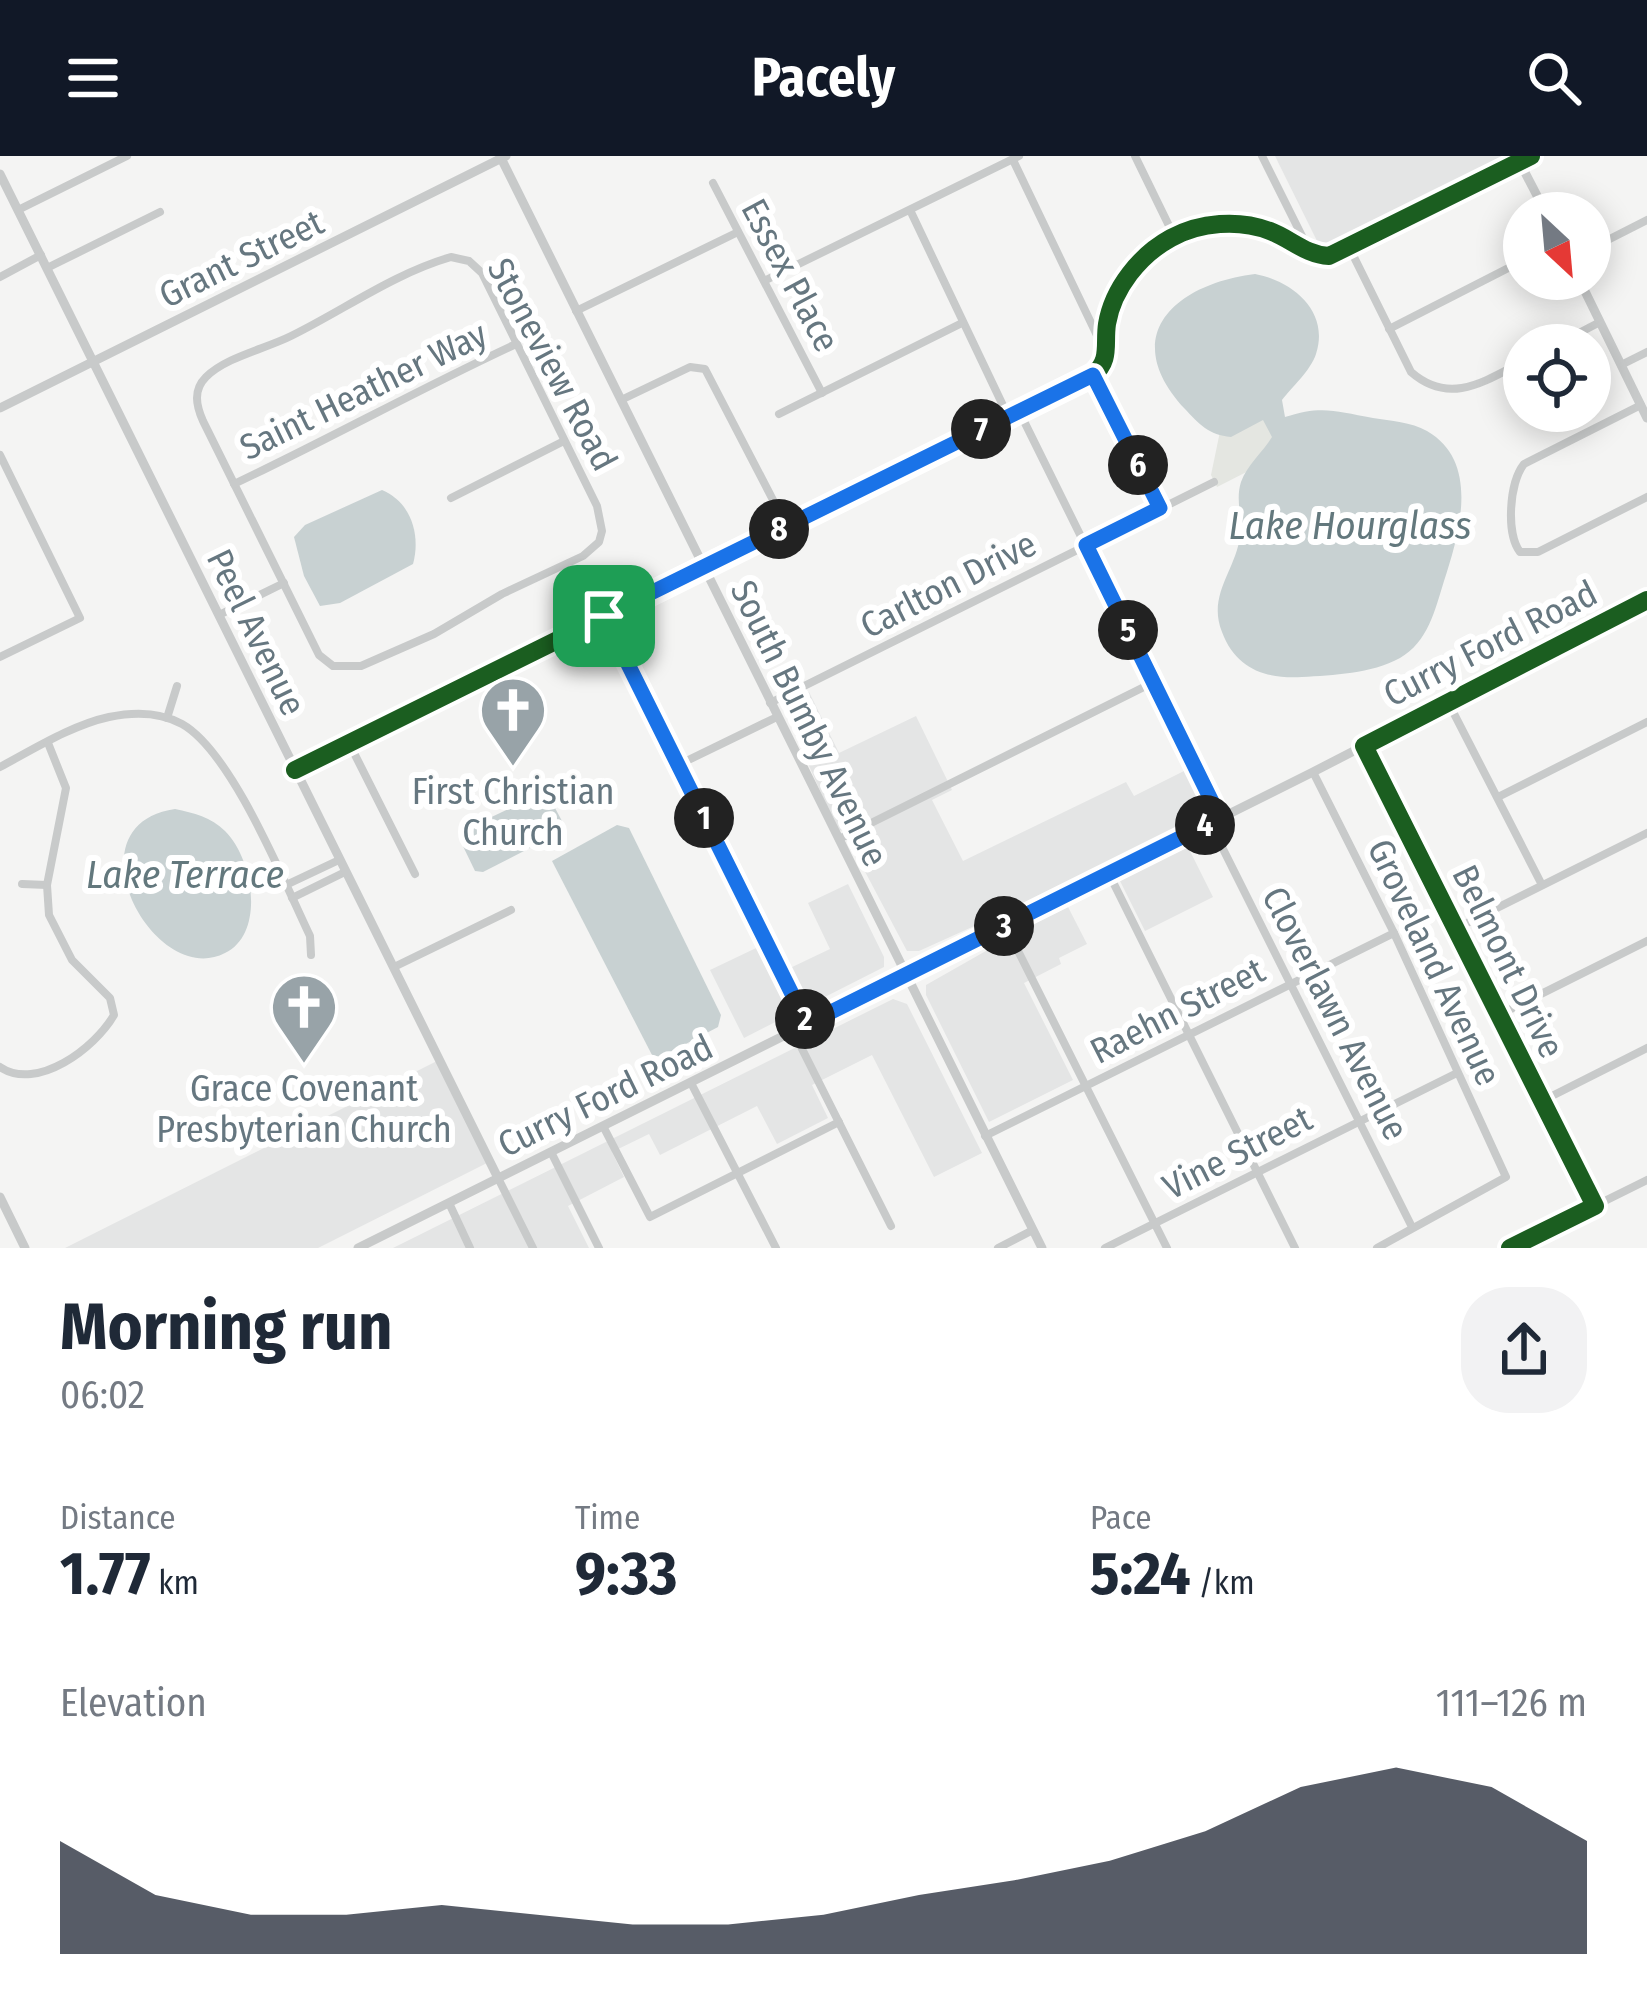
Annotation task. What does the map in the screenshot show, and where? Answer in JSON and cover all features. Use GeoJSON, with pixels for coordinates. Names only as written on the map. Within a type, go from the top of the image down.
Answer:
{"type":"FeatureCollection","features":[{"type":"Feature","properties":{"kind":"street"},"geometry":{"type":"LineString","coordinates":[[18,210],[127,156]]}},
{"type":"Feature","properties":{"kind":"street"},"geometry":{"type":"LineString","coordinates":[[1135,156],[1174,236]]}},
{"type":"Feature","properties":{"kind":"street"},"geometry":{"type":"LineString","coordinates":[[1262,156],[1310,253]]}},
{"type":"Feature","properties":{"kind":"street","name":"South Bumby Avenue"},"geometry":{"type":"LineString","coordinates":[[502,157],[1042,1248]]}},
{"type":"Feature","properties":{"kind":"street","name":"Grant Street"},"geometry":{"type":"LineString","coordinates":[[0,408],[502,157]]}},
{"type":"Feature","properties":{"kind":"street"},"geometry":{"type":"LineString","coordinates":[[766,280],[1015,157],[1106,353]]}},
{"type":"Feature","properties":{"kind":"street"},"geometry":{"type":"LineString","coordinates":[[295,770],[1093,375],[1105,362],[1107,324],[1123,283],[1155,248],[1174,236],[1218,224],[1248,225],[1310,253],[1329,256],[1522,158],[1537,192]]}},
{"type":"Feature","properties":{"kind":"street","name":"Peel Avenue"},"geometry":{"type":"LineString","coordinates":[[0,174],[498,1178]]}},
{"type":"Feature","properties":{"kind":"street","name":"Essex Place"},"geometry":{"type":"LineString","coordinates":[[713,183],[822,393]]}},
{"type":"Feature","properties":{"kind":"street","name":"Cloverlawn Avenue"},"geometry":{"type":"LineString","coordinates":[[910,210],[962,323],[1086,545],[1154,682],[1291,983],[1412,1227]]}},
{"type":"Feature","properties":{"kind":"street"},"geometry":{"type":"LineString","coordinates":[[47,268],[160,212]]}},
{"type":"Feature","properties":{"kind":"street"},"geometry":{"type":"LineString","coordinates":[[1611,238],[1647,220]]}},
{"type":"Feature","properties":{"kind":"street"},"geometry":{"type":"LineString","coordinates":[[576,311],[737,232]]}},
{"type":"Feature","properties":{"kind":"street"},"geometry":{"type":"LineString","coordinates":[[1349,247],[1412,372],[1434,388],[1460,391],[1503,372]]}},
{"type":"Feature","properties":{"kind":"street"},"geometry":{"type":"LineString","coordinates":[[0,277],[41,255]]}},
{"type":"Feature","properties":{"kind":"street","name":"Stoneview Road"},"geometry":{"type":"LineString","coordinates":[[460,257],[476,266],[516,344],[601,513],[598,542],[583,556],[502,594],[434,634],[361,666],[333,666],[319,655],[199,411],[201,383],[217,369],[442,259],[460,257]]}},
{"type":"Feature","properties":{"kind":"street"},"geometry":{"type":"LineString","coordinates":[[1389,329],[1503,271]]}},
{"type":"Feature","properties":{"kind":"street"},"geometry":{"type":"LineString","coordinates":[[1589,300],[1647,418]]}},
{"type":"Feature","properties":{"kind":"street"},"geometry":{"type":"LineString","coordinates":[[1596,324],[1600,322]]}},
{"type":"Feature","properties":{"kind":"street"},"geometry":{"type":"LineString","coordinates":[[779,414],[962,323]]}},
{"type":"Feature","properties":{"kind":"street","name":"Saint Heather Way"},"geometry":{"type":"LineString","coordinates":[[234,484],[516,344]]}},
{"type":"Feature","properties":{"kind":"street"},"geometry":{"type":"LineString","coordinates":[[1621,365],[1647,352]]}},
{"type":"Feature","properties":{"kind":"street"},"geometry":{"type":"LineString","coordinates":[[620,401],[690,368],[705,369],[786,525]]}},
{"type":"Feature","properties":{"kind":"street"},"geometry":{"type":"LineString","coordinates":[[1093,375],[1160,508]]}},
{"type":"Feature","properties":{"kind":"street"},"geometry":{"type":"LineString","coordinates":[[1640,405],[1524,464],[1514,484],[1512,539],[1520,552],[1538,552],[1647,497]]}},
{"type":"Feature","properties":{"kind":"street"},"geometry":{"type":"LineString","coordinates":[[451,498],[564,441]]}},
{"type":"Feature","properties":{"kind":"street"},"geometry":{"type":"LineString","coordinates":[[0,455],[80,618],[0,657]]}},
{"type":"Feature","properties":{"kind":"street","name":"Carlton Drive"},"geometry":{"type":"LineString","coordinates":[[770,703],[1214,482]]}},
{"type":"Feature","properties":{"kind":"street"},"geometry":{"type":"LineString","coordinates":[[219,615],[284,584]]}},
{"type":"Feature","properties":{"kind":"street","name":"Curry Ford Road"},"geometry":{"type":"LineString","coordinates":[[358,1248],[1313,772],[1647,600]]}},
{"type":"Feature","properties":{"kind":"street"},"geometry":{"type":"LineString","coordinates":[[604,616],[807,1024]]}},
{"type":"Feature","properties":{"kind":"street"},"geometry":{"type":"LineString","coordinates":[[837,840],[1154,682]]}},
{"type":"Feature","properties":{"kind":"street"},"geometry":{"type":"LineString","coordinates":[[167,718],[177,686]]}},
{"type":"Feature","properties":{"kind":"street"},"geometry":{"type":"LineString","coordinates":[[1448,702],[1542,886]]}},
{"type":"Feature","properties":{"kind":"street"},"geometry":{"type":"LineString","coordinates":[[0,767],[113,716],[167,718],[198,736],[226,770],[286,885],[310,936],[310,955]]}},
{"type":"Feature","properties":{"kind":"street"},"geometry":{"type":"LineString","coordinates":[[678,765],[777,717]]}},
{"type":"Feature","properties":{"kind":"street"},"geometry":{"type":"LineString","coordinates":[[1498,797],[1647,722]]}},
{"type":"Feature","properties":{"kind":"street"},"geometry":{"type":"LineString","coordinates":[[0,1067],[28,1077],[77,1054],[107,1027],[114,1007],[58,940],[50,915],[46,885],[66,788],[48,743]]}},
{"type":"Feature","properties":{"kind":"street"},"geometry":{"type":"LineString","coordinates":[[349,743],[415,874]]}},
{"type":"Feature","properties":{"kind":"street","name":"Belmont Drive"},"geometry":{"type":"LineString","coordinates":[[1364,746],[1595,1206]]}},
{"type":"Feature","properties":{"kind":"street","name":"Groveland Avenue"},"geometry":{"type":"LineString","coordinates":[[1313,772],[1394,932],[1506,1177],[1412,1227]]}},
{"type":"Feature","properties":{"kind":"street"},"geometry":{"type":"LineString","coordinates":[[1457,928],[1647,833]]}},
{"type":"Feature","properties":{"kind":"street"},"geometry":{"type":"LineString","coordinates":[[286,885],[338,860]]}},
{"type":"Feature","properties":{"kind":"street"},"geometry":{"type":"LineString","coordinates":[[292,898],[345,872]]}},
{"type":"Feature","properties":{"kind":"street"},"geometry":{"type":"LineString","coordinates":[[1108,874],[1295,1248]]}},
{"type":"Feature","properties":{"kind":"street"},"geometry":{"type":"LineString","coordinates":[[22,884],[46,885]]}},
{"type":"Feature","properties":{"kind":"street"},"geometry":{"type":"LineString","coordinates":[[394,967],[511,910]]}},
{"type":"Feature","properties":{"kind":"street"},"geometry":{"type":"LineString","coordinates":[[1006,925],[1167,1248]]}},
{"type":"Feature","properties":{"kind":"street","name":"Raehn Street"},"geometry":{"type":"LineString","coordinates":[[985,1136],[1394,932]]}},
{"type":"Feature","properties":{"kind":"street"},"geometry":{"type":"LineString","coordinates":[[1498,1015],[1647,940]]}},
{"type":"Feature","properties":{"kind":"street"},"geometry":{"type":"LineString","coordinates":[[794,1031],[891,1226]]}},
{"type":"Feature","properties":{"kind":"street"},"geometry":{"type":"LineString","coordinates":[[1542,1101],[1647,1048]]}},
{"type":"Feature","properties":{"kind":"street","name":"Vine Street"},"geometry":{"type":"LineString","coordinates":[[1105,1248],[1457,1073]]}},
{"type":"Feature","properties":{"kind":"street"},"geometry":{"type":"LineString","coordinates":[[691,1083],[776,1248]]}},
{"type":"Feature","properties":{"kind":"street"},"geometry":{"type":"LineString","coordinates":[[603,1126],[650,1217],[839,1122]]}},
{"type":"Feature","properties":{"kind":"street"},"geometry":{"type":"LineString","coordinates":[[550,1152],[598,1248]]}},
{"type":"Feature","properties":{"kind":"street"},"geometry":{"type":"LineString","coordinates":[[498,1178],[532,1248]]}},
{"type":"Feature","properties":{"kind":"street"},"geometry":{"type":"LineString","coordinates":[[1510,1248],[1647,1180]]}},
{"type":"Feature","properties":{"kind":"street"},"geometry":{"type":"LineString","coordinates":[[0,1197],[26,1248]]}},
{"type":"Feature","properties":{"kind":"street"},"geometry":{"type":"LineString","coordinates":[[449,1203],[470,1248]]}},
{"type":"Feature","properties":{"kind":"street"},"geometry":{"type":"LineString","coordinates":[[1377,1248],[1412,1227]]}},
{"type":"Feature","properties":{"kind":"street"},"geometry":{"type":"LineString","coordinates":[[998,1248],[1033,1230]]}},
{"type":"Feature","properties":{"kind":"shaded area"},"geometry":{"type":"Polygon","coordinates":[[[1275,156],[1506,156],[1320,247],[1275,156]]]}},
{"type":"Feature","properties":{"kind":"shaded area"},"geometry":{"type":"Polygon","coordinates":[[[1236,354],[1284,453],[1217,487],[1211,475],[1236,354]]]}},
{"type":"Feature","properties":{"kind":"shaded area"},"geometry":{"type":"Polygon","coordinates":[[[809,692],[839,753],[916,716],[952,790],[932,800],[963,861],[1126,782],[1134,796],[1188,769],[1210,813],[1021,905],[919,951],[907,951],[843,830],[838,831],[782,705],[809,692]]]}},
{"type":"Feature","properties":{"kind":"shaded area"},"geometry":{"type":"Polygon","coordinates":[[[1187,845],[1213,897],[1145,931],[1119,879],[1187,845]]]}},
{"type":"Feature","properties":{"kind":"shaded area"},"geometry":{"type":"Polygon","coordinates":[[[848,884],[884,957],[884,967],[744,1038],[710,970],[773,940],[788,969],[830,949],[808,903],[848,884]]]}},
{"type":"Feature","properties":{"kind":"shaded area"},"geometry":{"type":"Polygon","coordinates":[[[1067,905],[1087,944],[1024,983],[1073,1080],[989,1122],[926,995],[926,985],[1067,905]]]}},
{"type":"Feature","properties":{"kind":"shaded area"},"geometry":{"type":"Polygon","coordinates":[[[893,999],[907,1004],[982,1153],[934,1177],[872,1055],[812,1085],[828,1118],[777,1144],[757,1106],[660,1155],[649,1134],[612,1152],[624,1177],[568,1206],[589,1248],[393,1248],[893,999]]]}},
{"type":"Feature","properties":{"kind":"shaded area"},"geometry":{"type":"Polygon","coordinates":[[[439,1060],[489,1162],[318,1248],[65,1248],[439,1060]]]}},
{"type":"Feature","properties":{"kind":"water","name":"Lake Hourglass"},"geometry":{"type":"Polygon","coordinates":[[[1255,274],[1294,291],[1305,300],[1318,324],[1314,360],[1282,400],[1285,417],[1329,410],[1408,424],[1444,444],[1455,461],[1460,480],[1459,521],[1434,614],[1410,651],[1377,667],[1352,673],[1276,676],[1244,663],[1222,632],[1218,606],[1240,536],[1241,482],[1272,437],[1263,420],[1231,437],[1200,424],[1165,383],[1156,359],[1156,337],[1164,318],[1180,302],[1201,289],[1255,274]]]}},
{"type":"Feature","properties":{"kind":"water"},"geometry":{"type":"Polygon","coordinates":[[[382,490],[407,511],[416,542],[413,564],[340,603],[320,606],[304,576],[294,537],[305,525],[382,490]]]}},
{"type":"Feature","properties":{"kind":"water"},"geometry":{"type":"Polygon","coordinates":[[[546,791],[563,823],[559,833],[483,872],[475,871],[460,840],[462,831],[546,791]]]}},
{"type":"Feature","properties":{"kind":"water","name":"Lake Terrace"},"geometry":{"type":"Polygon","coordinates":[[[175,809],[220,826],[243,859],[250,913],[238,943],[225,953],[198,958],[172,948],[149,928],[132,901],[124,871],[127,843],[143,821],[175,809]]]}},
{"type":"Feature","properties":{"kind":"water"},"geometry":{"type":"Polygon","coordinates":[[[617,825],[629,828],[721,1015],[718,1027],[661,1057],[652,1055],[552,861],[617,825]]]}},
{"type":"Feature","properties":{"kind":"cycle path"},"geometry":{"type":"LineString","coordinates":[[295,770],[1093,375],[1105,358],[1110,311],[1122,285],[1139,263],[1171,238],[1207,226],[1246,225],[1329,256],[1531,156]]}},
{"type":"Feature","properties":{"kind":"cycle path"},"geometry":{"type":"LineString","coordinates":[[1510,1248],[1595,1206],[1364,746],[1647,600]]}},
{"type":"Feature","properties":{"kind":"place","name":"First Christian Church"},"geometry":{"type":"Point","coordinates":[513,769]}},
{"type":"Feature","properties":{"kind":"place","name":"Grace Covenant Presbyterian Church"},"geometry":{"type":"Point","coordinates":[304,1066]}},
{"type":"Feature","properties":{"kind":"route"},"geometry":{"type":"LineString","coordinates":[[1093,375],[1160,508],[1086,545],[1220,818],[807,1024],[604,616],[1093,375]]}}]}
